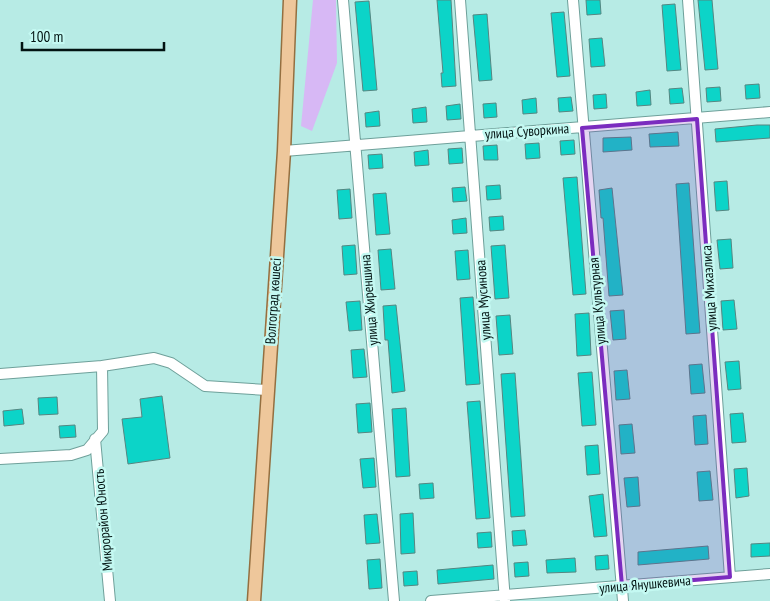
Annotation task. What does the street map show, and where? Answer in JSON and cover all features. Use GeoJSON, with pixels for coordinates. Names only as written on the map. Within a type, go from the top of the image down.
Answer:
{"type":"FeatureCollection","features":[{"type":"Feature","properties":{"kind":"main road","name":"Волгоград көшесі"},"geometry":{"type":"LineString","coordinates":[[254,601],[284,151],[290,0]]}},
{"type":"Feature","properties":{"kind":"street","name":"улица Жиреншина"},"geometry":{"type":"LineString","coordinates":[[343,0],[394,601]]}},
{"type":"Feature","properties":{"kind":"street","name":"улица Мусинова"},"geometry":{"type":"LineString","coordinates":[[460,0],[504,598]]}},
{"type":"Feature","properties":{"kind":"street","name":"улица Культурная"},"geometry":{"type":"LineString","coordinates":[[573,0],[582,128],[623,601]]}},
{"type":"Feature","properties":{"kind":"street","name":"улица Михаэлиса"},"geometry":{"type":"LineString","coordinates":[[688,0],[730,577]]}},
{"type":"Feature","properties":{"kind":"street","name":"улица Суворкина"},"geometry":{"type":"LineString","coordinates":[[284,151],[770,112]]}},
{"type":"Feature","properties":{"kind":"street"},"geometry":{"type":"LineString","coordinates":[[0,374],[102,366],[154,358],[170,362],[205,386],[267,390]]}},
{"type":"Feature","properties":{"kind":"street"},"geometry":{"type":"LineString","coordinates":[[0,459],[71,455],[87,450],[103,431],[102,366]]}},
{"type":"Feature","properties":{"kind":"street","name":"Микрорайон Юность"},"geometry":{"type":"LineString","coordinates":[[95,439],[110,601]]}},
{"type":"Feature","properties":{"kind":"street","name":"улица Янушкевича"},"geometry":{"type":"LineString","coordinates":[[431,601],[504,598],[770,574]]}},
{"type":"Feature","properties":{"kind":"highlighted area"},"geometry":{"type":"Polygon","coordinates":[[[697,119],[730,577],[622,586],[582,128],[697,119]]]}},
{"type":"Feature","properties":{"kind":"shaded area"},"geometry":{"type":"Polygon","coordinates":[[[313,0],[336,0],[337,63],[312,131],[301,126],[313,0]]]}},
{"type":"Feature","properties":{"kind":"building"},"geometry":{"type":"Polygon","coordinates":[[[437,0],[451,0],[456,86],[442,87],[441,73],[443,73],[437,0]]]}},
{"type":"Feature","properties":{"kind":"building"},"geometry":{"type":"Polygon","coordinates":[[[586,0],[600,0],[601,14],[587,15],[586,0]]]}},
{"type":"Feature","properties":{"kind":"building"},"geometry":{"type":"Polygon","coordinates":[[[698,0],[712,0],[718,69],[705,70],[698,0]]]}},
{"type":"Feature","properties":{"kind":"building"},"geometry":{"type":"Polygon","coordinates":[[[369,1],[377,90],[363,91],[355,2],[369,1]]]}},
{"type":"Feature","properties":{"kind":"building"},"geometry":{"type":"Polygon","coordinates":[[[675,4],[681,70],[667,71],[662,5],[675,4]]]}},
{"type":"Feature","properties":{"kind":"building"},"geometry":{"type":"Polygon","coordinates":[[[564,12],[570,76],[557,77],[551,13],[564,12]]]}},
{"type":"Feature","properties":{"kind":"building"},"geometry":{"type":"Polygon","coordinates":[[[487,14],[492,80],[479,81],[473,15],[487,14]]]}},
{"type":"Feature","properties":{"kind":"building"},"geometry":{"type":"Polygon","coordinates":[[[602,38],[605,66],[591,67],[589,39],[602,38]]]}},
{"type":"Feature","properties":{"kind":"building"},"geometry":{"type":"Polygon","coordinates":[[[759,84],[760,98],[746,99],[745,85],[759,84]]]}},
{"type":"Feature","properties":{"kind":"building"},"geometry":{"type":"Polygon","coordinates":[[[720,87],[721,101],[707,102],[706,88],[720,87]]]}},
{"type":"Feature","properties":{"kind":"building"},"geometry":{"type":"Polygon","coordinates":[[[682,88],[684,103],[670,104],[669,89],[682,88]]]}},
{"type":"Feature","properties":{"kind":"building"},"geometry":{"type":"Polygon","coordinates":[[[650,90],[651,105],[637,106],[636,92],[650,90]]]}},
{"type":"Feature","properties":{"kind":"building"},"geometry":{"type":"Polygon","coordinates":[[[606,94],[607,108],[594,109],[593,95],[606,94]]]}},
{"type":"Feature","properties":{"kind":"building"},"geometry":{"type":"Polygon","coordinates":[[[571,97],[573,111],[559,112],[558,98],[571,97]]]}},
{"type":"Feature","properties":{"kind":"building"},"geometry":{"type":"Polygon","coordinates":[[[536,98],[537,113],[523,114],[522,100],[536,98]]]}},
{"type":"Feature","properties":{"kind":"building"},"geometry":{"type":"Polygon","coordinates":[[[496,103],[497,117],[484,118],[483,104],[496,103]]]}},
{"type":"Feature","properties":{"kind":"building"},"geometry":{"type":"Polygon","coordinates":[[[460,104],[461,119],[447,120],[446,106],[460,104]]]}},
{"type":"Feature","properties":{"kind":"building"},"geometry":{"type":"Polygon","coordinates":[[[426,107],[427,122],[413,123],[412,109],[426,107]]]}},
{"type":"Feature","properties":{"kind":"building"},"geometry":{"type":"Polygon","coordinates":[[[379,111],[380,126],[366,127],[365,113],[379,111]]]}},
{"type":"Feature","properties":{"kind":"building"},"geometry":{"type":"Polygon","coordinates":[[[770,125],[770,138],[716,142],[715,129],[770,125]]]}},
{"type":"Feature","properties":{"kind":"building"},"geometry":{"type":"Polygon","coordinates":[[[678,132],[679,146],[650,147],[649,134],[678,132]]]}},
{"type":"Feature","properties":{"kind":"building"},"geometry":{"type":"Polygon","coordinates":[[[631,137],[632,150],[603,152],[603,138],[631,137]]]}},
{"type":"Feature","properties":{"kind":"building"},"geometry":{"type":"Polygon","coordinates":[[[574,140],[575,154],[561,155],[560,141],[574,140]]]}},
{"type":"Feature","properties":{"kind":"building"},"geometry":{"type":"Polygon","coordinates":[[[539,143],[540,158],[526,159],[525,144],[539,143]]]}},
{"type":"Feature","properties":{"kind":"building"},"geometry":{"type":"Polygon","coordinates":[[[497,145],[498,160],[484,160],[483,146],[497,145]]]}},
{"type":"Feature","properties":{"kind":"building"},"geometry":{"type":"Polygon","coordinates":[[[462,148],[463,163],[449,164],[448,149],[462,148]]]}},
{"type":"Feature","properties":{"kind":"building"},"geometry":{"type":"Polygon","coordinates":[[[428,150],[429,165],[415,166],[414,152],[428,150]]]}},
{"type":"Feature","properties":{"kind":"building"},"geometry":{"type":"Polygon","coordinates":[[[382,154],[383,168],[369,169],[368,155],[382,154]]]}},
{"type":"Feature","properties":{"kind":"building"},"geometry":{"type":"Polygon","coordinates":[[[577,177],[586,294],[573,295],[563,178],[577,177]]]}},
{"type":"Feature","properties":{"kind":"building"},"geometry":{"type":"Polygon","coordinates":[[[727,181],[729,210],[716,211],[714,182],[727,181]]]}},
{"type":"Feature","properties":{"kind":"building"},"geometry":{"type":"Polygon","coordinates":[[[689,183],[700,333],[686,334],[676,184],[689,183]]]}},
{"type":"Feature","properties":{"kind":"building"},"geometry":{"type":"Polygon","coordinates":[[[500,185],[501,199],[487,200],[486,186],[500,185]]]}},
{"type":"Feature","properties":{"kind":"building"},"geometry":{"type":"Polygon","coordinates":[[[465,187],[467,201],[453,202],[452,188],[465,187]]]}},
{"type":"Feature","properties":{"kind":"building"},"geometry":{"type":"Polygon","coordinates":[[[612,188],[623,295],[609,296],[599,190],[612,188]]]}},
{"type":"Feature","properties":{"kind":"building"},"geometry":{"type":"Polygon","coordinates":[[[350,189],[352,218],[339,219],[337,190],[350,189]]]}},
{"type":"Feature","properties":{"kind":"building"},"geometry":{"type":"Polygon","coordinates":[[[386,193],[390,234],[376,235],[373,194],[386,193]]]}},
{"type":"Feature","properties":{"kind":"building"},"geometry":{"type":"Polygon","coordinates":[[[503,216],[504,230],[490,231],[489,217],[503,216]]]}},
{"type":"Feature","properties":{"kind":"building"},"geometry":{"type":"Polygon","coordinates":[[[466,218],[467,233],[453,234],[452,220],[466,218]]]}},
{"type":"Feature","properties":{"kind":"building"},"geometry":{"type":"Polygon","coordinates":[[[731,239],[733,268],[720,269],[717,240],[731,239]]]}},
{"type":"Feature","properties":{"kind":"building"},"geometry":{"type":"Polygon","coordinates":[[[355,245],[357,274],[344,275],[342,246],[355,245]]]}},
{"type":"Feature","properties":{"kind":"building"},"geometry":{"type":"Polygon","coordinates":[[[505,245],[509,298],[495,299],[491,246],[505,245]]]}},
{"type":"Feature","properties":{"kind":"building"},"geometry":{"type":"Polygon","coordinates":[[[391,249],[395,289],[381,290],[378,250],[391,249]]]}},
{"type":"Feature","properties":{"kind":"building"},"geometry":{"type":"Polygon","coordinates":[[[468,250],[470,279],[457,280],[455,251],[468,250]]]}},
{"type":"Feature","properties":{"kind":"building"},"geometry":{"type":"Polygon","coordinates":[[[473,297],[480,384],[466,385],[460,298],[473,297]]]}},
{"type":"Feature","properties":{"kind":"building"},"geometry":{"type":"Polygon","coordinates":[[[734,300],[737,329],[723,330],[721,301],[734,300]]]}},
{"type":"Feature","properties":{"kind":"building"},"geometry":{"type":"Polygon","coordinates":[[[360,301],[362,330],[349,331],[346,302],[360,301]]]}},
{"type":"Feature","properties":{"kind":"building"},"geometry":{"type":"Polygon","coordinates":[[[396,305],[405,391],[392,393],[388,340],[385,340],[383,306],[396,305]]]}},
{"type":"Feature","properties":{"kind":"building"},"geometry":{"type":"Polygon","coordinates":[[[624,310],[626,339],[613,340],[610,311],[624,310]]]}},
{"type":"Feature","properties":{"kind":"building"},"geometry":{"type":"Polygon","coordinates":[[[589,313],[591,355],[577,356],[575,314],[589,313]]]}},
{"type":"Feature","properties":{"kind":"building"},"geometry":{"type":"Polygon","coordinates":[[[510,315],[513,354],[499,355],[496,316],[510,315]]]}},
{"type":"Feature","properties":{"kind":"building"},"geometry":{"type":"Polygon","coordinates":[[[364,349],[367,377],[353,378],[351,350],[364,349]]]}},
{"type":"Feature","properties":{"kind":"building"},"geometry":{"type":"Polygon","coordinates":[[[739,361],[741,389],[728,390],[725,362],[739,361]]]}},
{"type":"Feature","properties":{"kind":"building"},"geometry":{"type":"Polygon","coordinates":[[[702,364],[705,393],[691,394],[689,365],[702,364]]]}},
{"type":"Feature","properties":{"kind":"building"},"geometry":{"type":"Polygon","coordinates":[[[627,370],[630,399],[616,400],[614,371],[627,370]]]}},
{"type":"Feature","properties":{"kind":"building"},"geometry":{"type":"Polygon","coordinates":[[[592,372],[596,425],[582,426],[578,373],[592,372]]]}},
{"type":"Feature","properties":{"kind":"building"},"geometry":{"type":"Polygon","coordinates":[[[515,373],[525,516],[511,517],[501,374],[515,373]]]}},
{"type":"Feature","properties":{"kind":"building"},"geometry":{"type":"Polygon","coordinates":[[[162,396],[170,458],[128,464],[122,419],[142,417],[140,399],[162,396]]]}},
{"type":"Feature","properties":{"kind":"building"},"geometry":{"type":"Polygon","coordinates":[[[57,397],[58,414],[39,415],[38,398],[57,397]]]}},
{"type":"Feature","properties":{"kind":"building"},"geometry":{"type":"Polygon","coordinates":[[[480,401],[490,518],[476,519],[467,402],[480,401]]]}},
{"type":"Feature","properties":{"kind":"building"},"geometry":{"type":"Polygon","coordinates":[[[370,403],[372,432],[358,433],[356,404],[370,403]]]}},
{"type":"Feature","properties":{"kind":"building"},"geometry":{"type":"Polygon","coordinates":[[[406,408],[410,476],[396,477],[392,409],[406,408]]]}},
{"type":"Feature","properties":{"kind":"building"},"geometry":{"type":"Polygon","coordinates":[[[22,409],[24,424],[4,426],[3,411],[22,409]]]}},
{"type":"Feature","properties":{"kind":"building"},"geometry":{"type":"Polygon","coordinates":[[[743,413],[746,442],[732,443],[730,414],[743,413]]]}},
{"type":"Feature","properties":{"kind":"building"},"geometry":{"type":"Polygon","coordinates":[[[706,415],[708,444],[695,445],[693,416],[706,415]]]}},
{"type":"Feature","properties":{"kind":"building"},"geometry":{"type":"Polygon","coordinates":[[[632,424],[635,453],[621,454],[619,425],[632,424]]]}},
{"type":"Feature","properties":{"kind":"building"},"geometry":{"type":"Polygon","coordinates":[[[75,425],[76,437],[60,438],[59,426],[75,425]]]}},
{"type":"Feature","properties":{"kind":"building"},"geometry":{"type":"Polygon","coordinates":[[[598,445],[600,474],[587,475],[585,446],[598,445]]]}},
{"type":"Feature","properties":{"kind":"building"},"geometry":{"type":"Polygon","coordinates":[[[374,458],[376,487],[363,488],[360,459],[374,458]]]}},
{"type":"Feature","properties":{"kind":"building"},"geometry":{"type":"Polygon","coordinates":[[[747,468],[749,496],[736,498],[734,469],[747,468]]]}},
{"type":"Feature","properties":{"kind":"building"},"geometry":{"type":"Polygon","coordinates":[[[710,471],[713,500],[699,501],[697,472],[710,471]]]}},
{"type":"Feature","properties":{"kind":"building"},"geometry":{"type":"Polygon","coordinates":[[[638,477],[640,506],[627,507],[624,478],[638,477]]]}},
{"type":"Feature","properties":{"kind":"building"},"geometry":{"type":"Polygon","coordinates":[[[433,483],[434,498],[420,499],[419,484],[433,483]]]}},
{"type":"Feature","properties":{"kind":"building"},"geometry":{"type":"Polygon","coordinates":[[[603,494],[607,536],[594,537],[589,496],[603,494]]]}},
{"type":"Feature","properties":{"kind":"building"},"geometry":{"type":"Polygon","coordinates":[[[413,513],[415,553],[401,554],[400,514],[413,513]]]}},
{"type":"Feature","properties":{"kind":"building"},"geometry":{"type":"Polygon","coordinates":[[[377,514],[380,543],[366,544],[364,515],[377,514]]]}},
{"type":"Feature","properties":{"kind":"building"},"geometry":{"type":"Polygon","coordinates":[[[525,530],[527,545],[513,546],[512,531],[525,530]]]}},
{"type":"Feature","properties":{"kind":"building"},"geometry":{"type":"Polygon","coordinates":[[[491,532],[492,547],[478,548],[477,533],[491,532]]]}},
{"type":"Feature","properties":{"kind":"building"},"geometry":{"type":"Polygon","coordinates":[[[770,543],[770,556],[751,557],[751,544],[770,543]]]}},
{"type":"Feature","properties":{"kind":"building"},"geometry":{"type":"Polygon","coordinates":[[[708,546],[709,559],[638,565],[638,552],[708,546]]]}},
{"type":"Feature","properties":{"kind":"building"},"geometry":{"type":"Polygon","coordinates":[[[608,555],[609,569],[596,570],[595,556],[608,555]]]}},
{"type":"Feature","properties":{"kind":"building"},"geometry":{"type":"Polygon","coordinates":[[[575,558],[576,572],[547,573],[546,560],[575,558]]]}},
{"type":"Feature","properties":{"kind":"building"},"geometry":{"type":"Polygon","coordinates":[[[380,559],[382,588],[369,589],[367,560],[380,559]]]}},
{"type":"Feature","properties":{"kind":"building"},"geometry":{"type":"Polygon","coordinates":[[[528,562],[529,576],[515,577],[514,563],[528,562]]]}},
{"type":"Feature","properties":{"kind":"building"},"geometry":{"type":"Polygon","coordinates":[[[493,565],[494,579],[438,584],[437,570],[493,565]]]}},
{"type":"Feature","properties":{"kind":"building"},"geometry":{"type":"Polygon","coordinates":[[[417,571],[418,585],[404,586],[403,572],[417,571]]]}}]}
